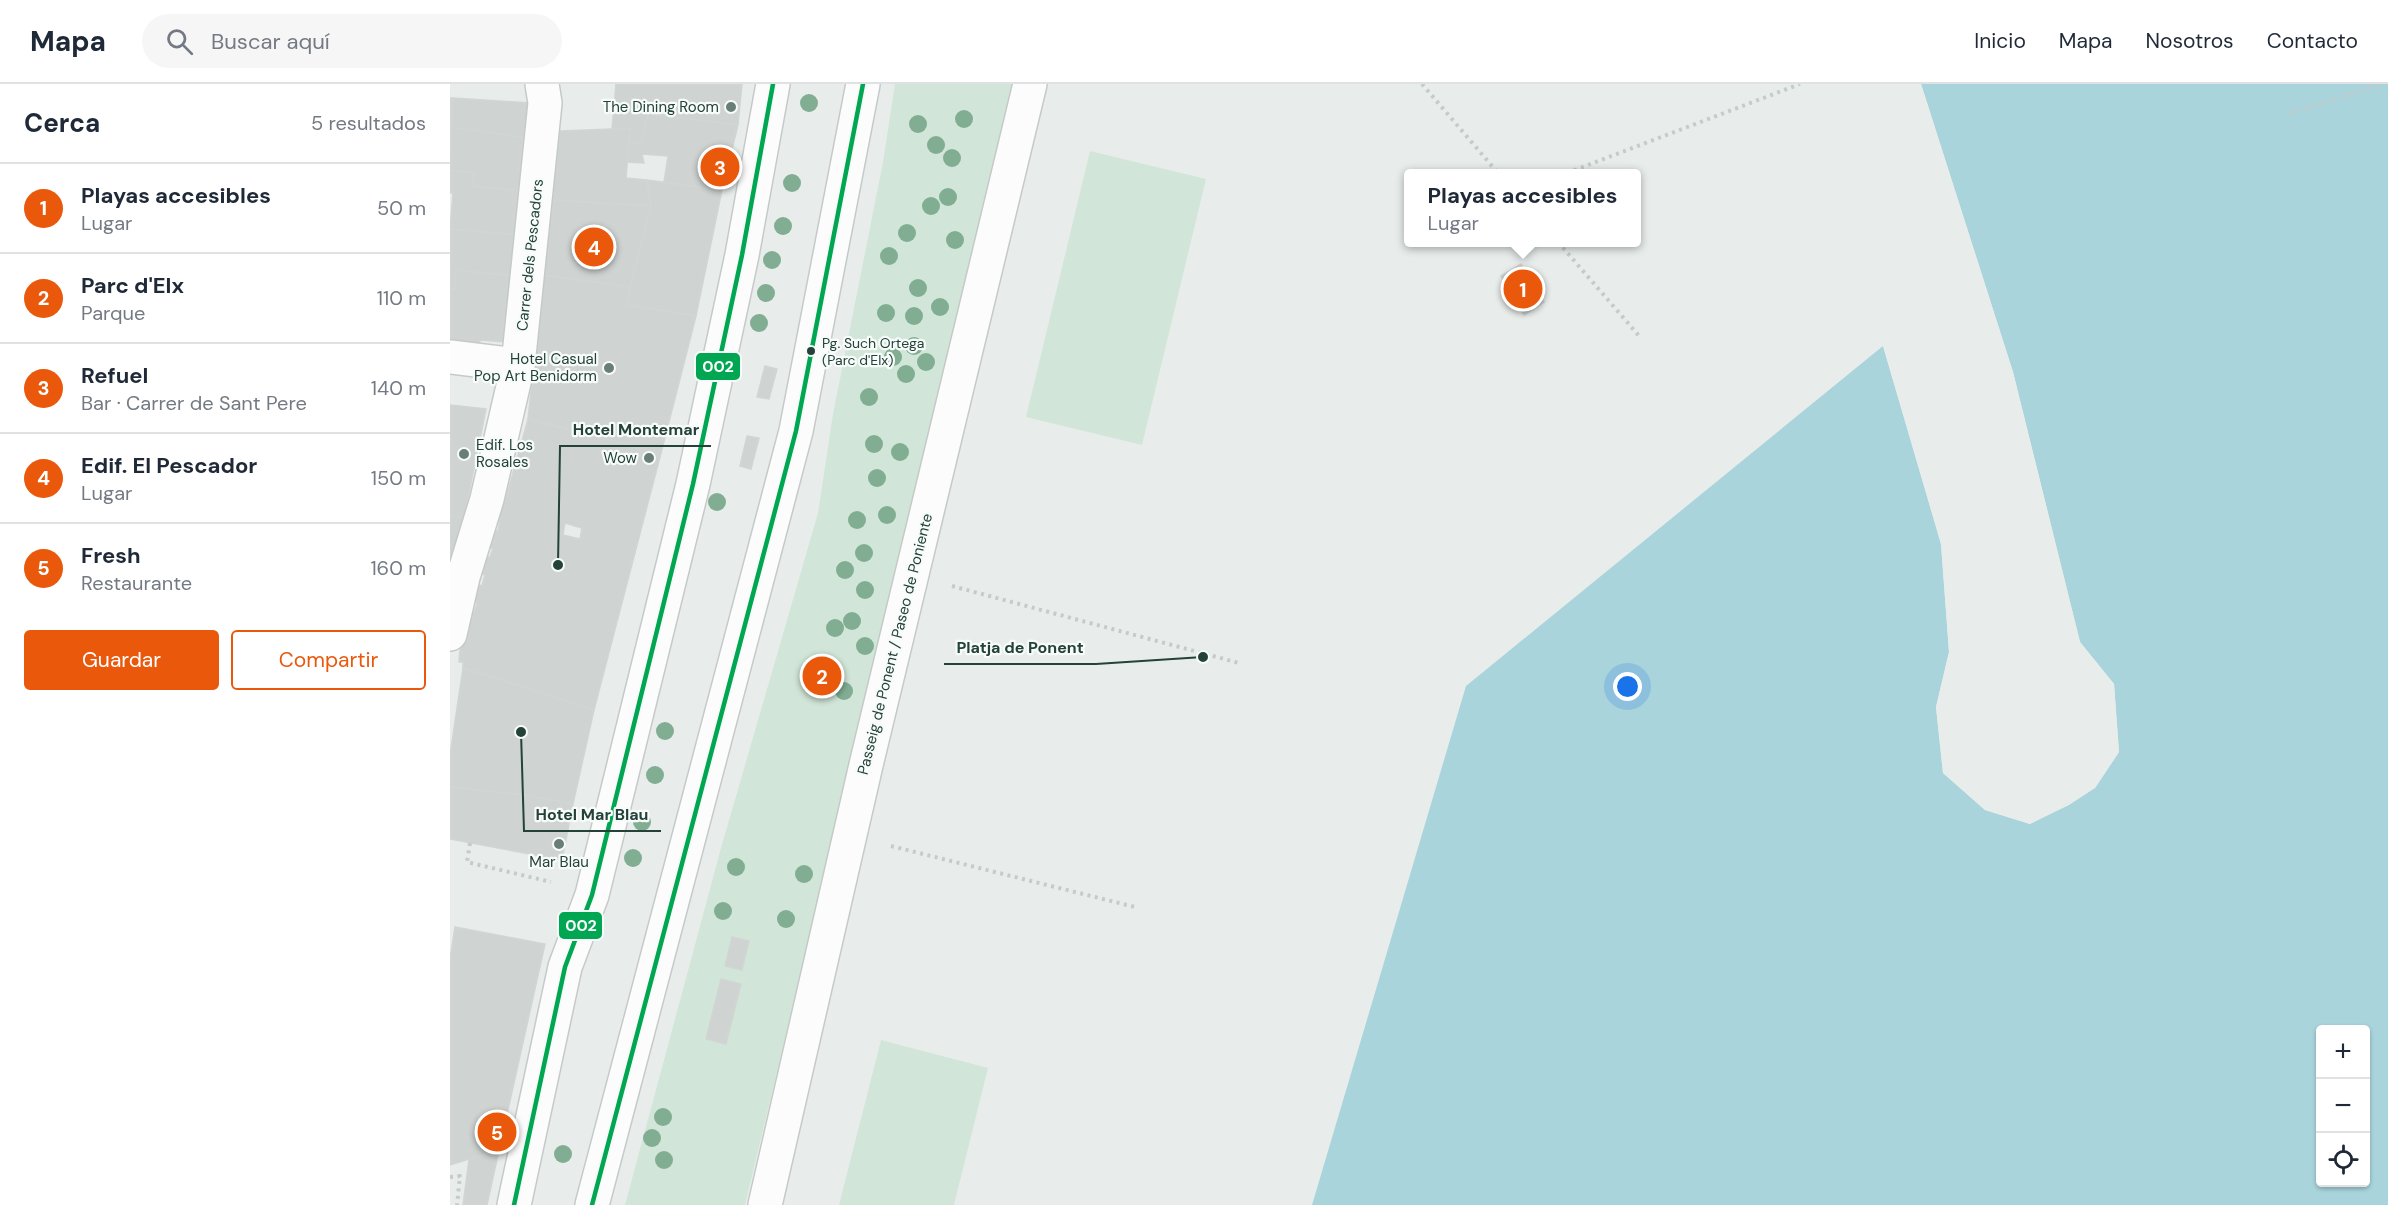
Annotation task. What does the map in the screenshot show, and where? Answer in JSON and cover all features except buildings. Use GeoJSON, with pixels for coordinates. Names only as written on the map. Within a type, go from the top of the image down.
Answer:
{"type":"FeatureCollection","features":[{"type":"Feature","properties":{"kind":"street","name":"Carrer dels Pescadors"},"geometry":{"type":"LineString","coordinates":[[450,634],[463,577],[487,499],[518,365],[545,103],[542,84]]}},
{"type":"Feature","properties":{"kind":"street"},"geometry":{"type":"LineString","coordinates":[[514,1205],[565,967],[592,895],[707,418],[742,255],[773,84]]}},
{"type":"Feature","properties":{"kind":"street"},"geometry":{"type":"LineString","coordinates":[[592,1205],[796,431],[863,84]]}},
{"type":"Feature","properties":{"kind":"street","name":"Passeig de Ponent / Paseo de Poniente"},"geometry":{"type":"LineString","coordinates":[[765,1205],[866,765],[1030,84]]}},
{"type":"Feature","properties":{"kind":"street"},"geometry":{"type":"LineString","coordinates":[[450,357],[518,365]]}},
{"type":"Feature","properties":{"kind":"path"},"geometry":{"type":"LineString","coordinates":[[1422,84],[1494,169]]}},
{"type":"Feature","properties":{"kind":"path"},"geometry":{"type":"LineString","coordinates":[[1580,169],[1800,84]]}},
{"type":"Feature","properties":{"kind":"path"},"geometry":{"type":"LineString","coordinates":[[2290,113],[2384,84]]}},
{"type":"Feature","properties":{"kind":"path"},"geometry":{"type":"LineString","coordinates":[[1561,247],[1640,337]]}},
{"type":"Feature","properties":{"kind":"path"},"geometry":{"type":"LineString","coordinates":[[941,583],[1239,663]]}},
{"type":"Feature","properties":{"kind":"path"},"geometry":{"type":"LineString","coordinates":[[470,843],[466,862],[592,895]]}},
{"type":"Feature","properties":{"kind":"path"},"geometry":{"type":"LineString","coordinates":[[889,846],[1135,907]]}},
{"type":"Feature","properties":{"kind":"path"},"geometry":{"type":"LineString","coordinates":[[450,1177],[460,1176],[457,1205]]}},
{"type":"Feature","properties":{"kind":"green space"},"geometry":{"type":"Polygon","coordinates":[[[895,84],[1014,84],[745,1205],[625,1205],[721,848],[818,513],[833,414],[883,162],[895,84]]]}},
{"type":"Feature","properties":{"kind":"green space"},"geometry":{"type":"Polygon","coordinates":[[[1090,151],[1206,179],[1142,445],[1026,417],[1090,151]]]}},
{"type":"Feature","properties":{"kind":"green space"},"geometry":{"type":"Polygon","coordinates":[[[881,1040],[988,1068],[954,1205],[839,1205],[881,1040]]]}},
{"type":"Feature","properties":{"kind":"water"},"geometry":{"type":"Polygon","coordinates":[[[1921,84],[2388,84],[2388,1205],[1312,1205],[1466,686],[1883,346],[1941,544],[1949,652],[1936,707],[1943,773],[1985,810],[2030,824],[2095,788],[2119,752],[2114,684],[2080,642],[2013,372],[1921,84]]]}},
{"type":"Feature","properties":{"kind":"pier"},"geometry":{"type":"Polygon","coordinates":[[[1918,84],[1921,84],[2013,372],[2080,642],[2114,684],[2119,752],[2095,788],[2069,805],[2030,824],[1985,810],[1943,773],[1936,707],[1949,652],[1941,544],[1884,343],[1944,544],[1952,652],[1939,708],[1945,772],[1987,808],[2030,820],[2068,803],[2093,785],[2116,751],[2111,685],[2077,643],[2010,373],[1918,84]]]}},
{"type":"Feature","properties":{"kind":"transit line","name":"002"},"geometry":{"type":"LineString","coordinates":[[514,1205],[565,967],[592,895],[693,484],[742,255],[773,84]]}},
{"type":"Feature","properties":{"kind":"transit line","name":"002"},"geometry":{"type":"LineString","coordinates":[[592,1205],[796,431],[863,84]]}},
{"type":"Feature","properties":{"kind":"place","name":"The Dining Room"},"geometry":{"type":"Point","coordinates":[731,107]}},
{"type":"Feature","properties":{"kind":"place","name":"Refuel"},"geometry":{"type":"Point","coordinates":[720,167]}},
{"type":"Feature","properties":{"kind":"place","name":"Edif. El Pescador"},"geometry":{"type":"Point","coordinates":[594,247]}},
{"type":"Feature","properties":{"kind":"place","name":"Playas accesibles"},"geometry":{"type":"Point","coordinates":[1523,289]}},
{"type":"Feature","properties":{"kind":"place","name":"Pg. Such Ortega (Parc d'Elx)"},"geometry":{"type":"Point","coordinates":[811,351]}},
{"type":"Feature","properties":{"kind":"place","name":"Hotel Casual Pop Art Benidorm"},"geometry":{"type":"Point","coordinates":[609,368]}},
{"type":"Feature","properties":{"kind":"place","name":"Edif. Los Rosales"},"geometry":{"type":"Point","coordinates":[464,454]}},
{"type":"Feature","properties":{"kind":"place","name":"Wow"},"geometry":{"type":"Point","coordinates":[649,458]}},
{"type":"Feature","properties":{"kind":"place","name":"Hotel Montemar"},"geometry":{"type":"Point","coordinates":[558,565]}},
{"type":"Feature","properties":{"kind":"place","name":"Platja de Ponent"},"geometry":{"type":"Point","coordinates":[1203,657]}},
{"type":"Feature","properties":{"kind":"place","name":"Parc d'Elx"},"geometry":{"type":"Point","coordinates":[822,676]}},
{"type":"Feature","properties":{"kind":"place","name":"Hotel Mar Blau"},"geometry":{"type":"Point","coordinates":[521,732]}},
{"type":"Feature","properties":{"kind":"place","name":"Mar Blau"},"geometry":{"type":"Point","coordinates":[559,844]}},
{"type":"Feature","properties":{"kind":"place","name":"Fresh"},"geometry":{"type":"Point","coordinates":[497,1132]}}]}
